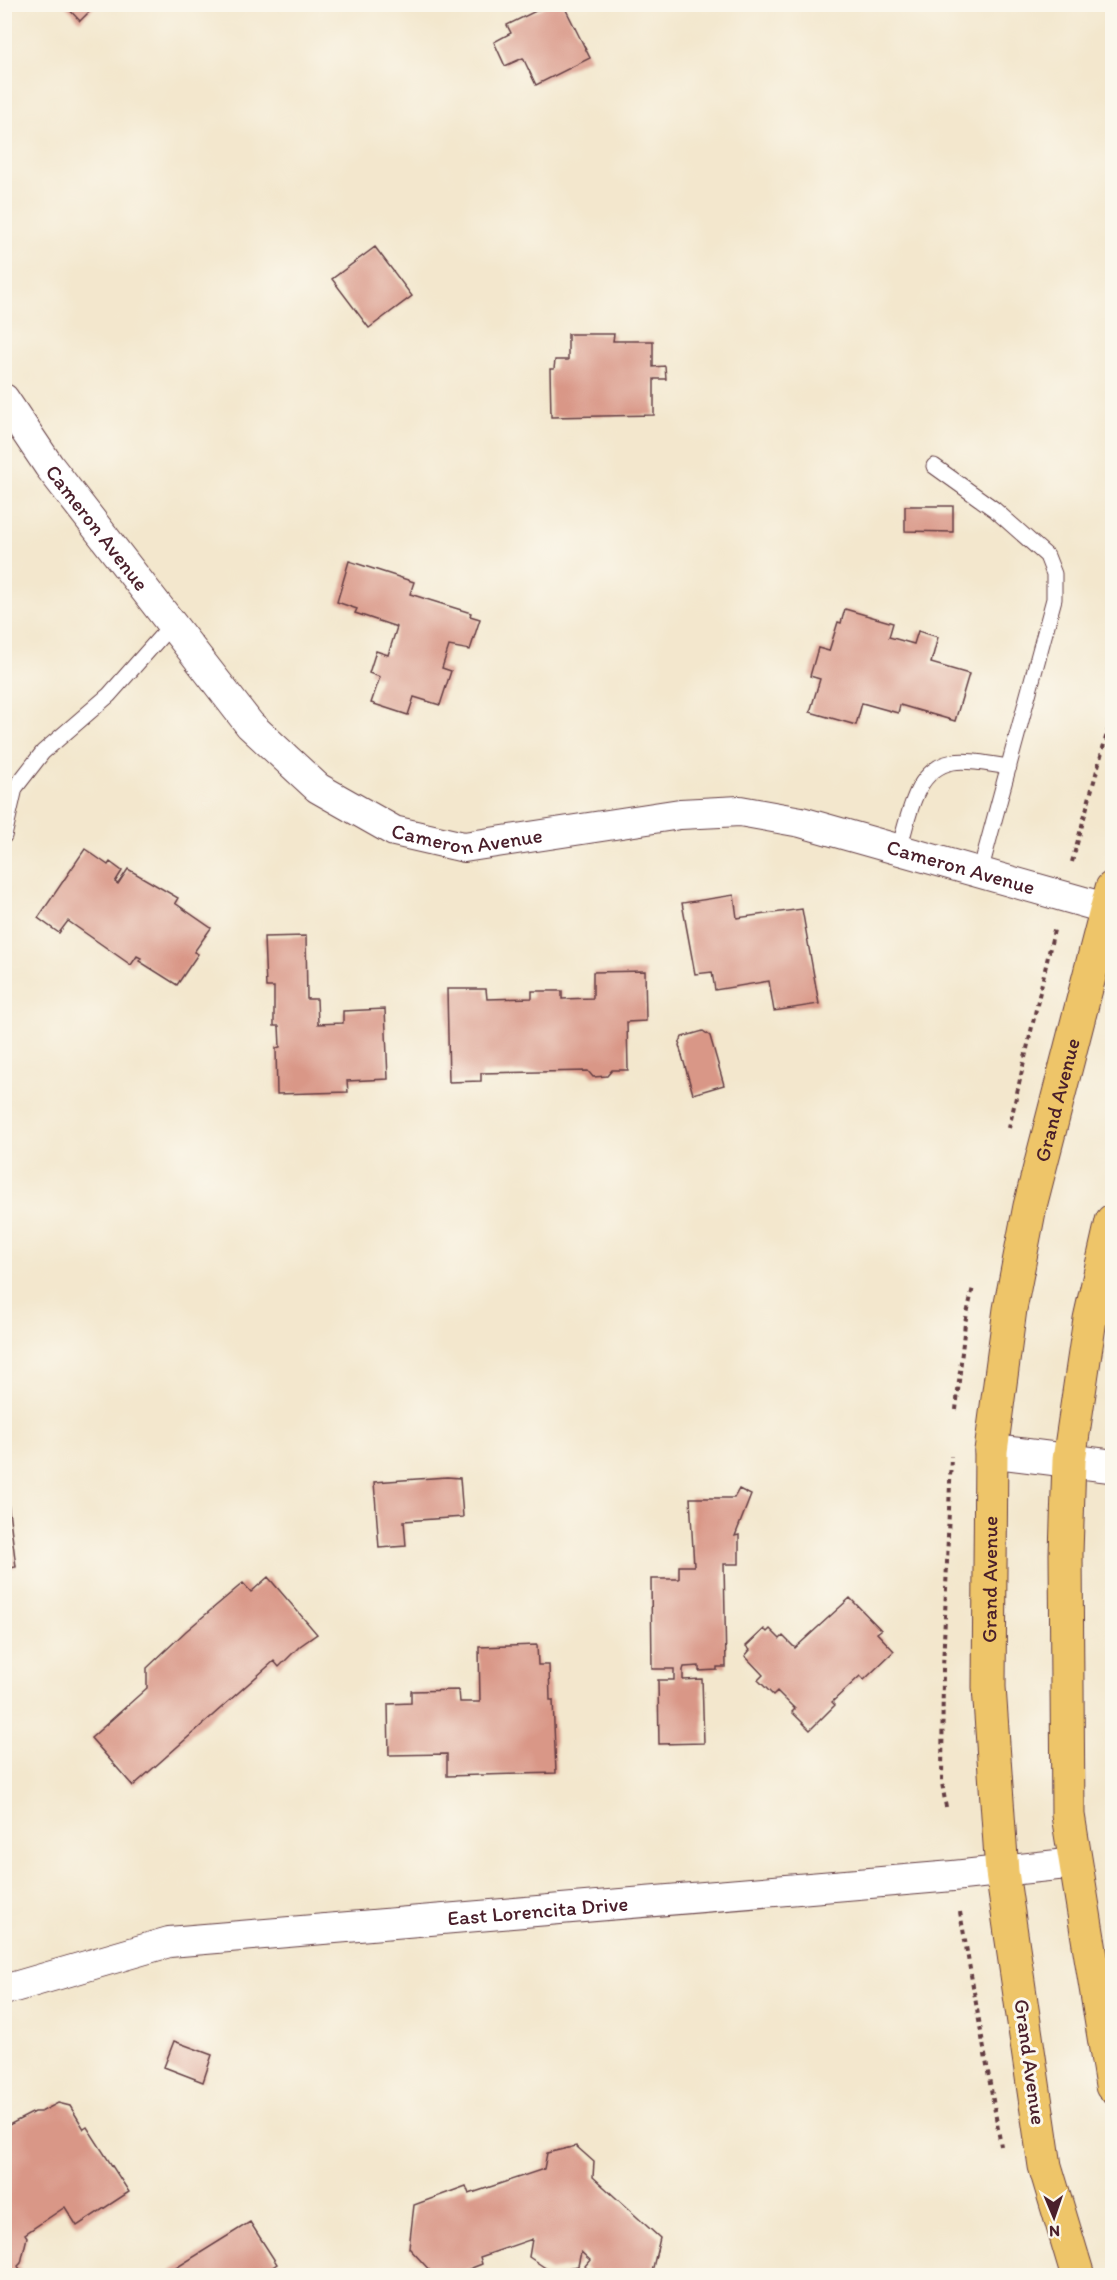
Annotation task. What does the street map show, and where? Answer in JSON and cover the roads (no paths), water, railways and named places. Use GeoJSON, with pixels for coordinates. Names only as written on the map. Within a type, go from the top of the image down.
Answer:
{"type":"FeatureCollection","features":[{"type":"Feature","properties":{"kind":"main road","name":"Grand Avenue"},"geometry":{"type":"LineString","coordinates":[[1078,2276],[1046,2166],[1002,1872],[989,1687],[991,1451],[1010,1309],[1029,1206],[1111,902]]}},
{"type":"Feature","properties":{"kind":"main road"},"geometry":{"type":"LineString","coordinates":[[1113,1221],[1090,1319],[1069,1461],[1066,1554],[1068,1815],[1113,2086]]}},
{"type":"Feature","properties":{"kind":"street","name":"Cameron Avenue"},"geometry":{"type":"LineString","coordinates":[[4,399],[49,466],[250,725],[318,788],[394,831],[464,847],[680,814],[740,811],[801,822],[981,872],[1111,902]]}},
{"type":"Feature","properties":{"kind":"street"},"geometry":{"type":"LineString","coordinates":[[991,1451],[1113,1466]]}},
{"type":"Feature","properties":{"kind":"street","name":"East Lorencita Drive"},"geometry":{"type":"LineString","coordinates":[[4,1990],[169,1942],[1002,1872],[1076,1863]]}},
{"type":"Feature","properties":{"kind":"lane"},"geometry":{"type":"LineString","coordinates":[[934,466],[994,509],[1047,556],[1054,574],[1054,599],[981,872]]}},
{"type":"Feature","properties":{"kind":"lane"},"geometry":{"type":"LineString","coordinates":[[4,836],[15,788],[43,752],[110,695],[172,624]]}},
{"type":"Feature","properties":{"kind":"lane"},"geometry":{"type":"LineString","coordinates":[[899,849],[922,781],[934,768],[955,762],[1009,767]]}}]}
